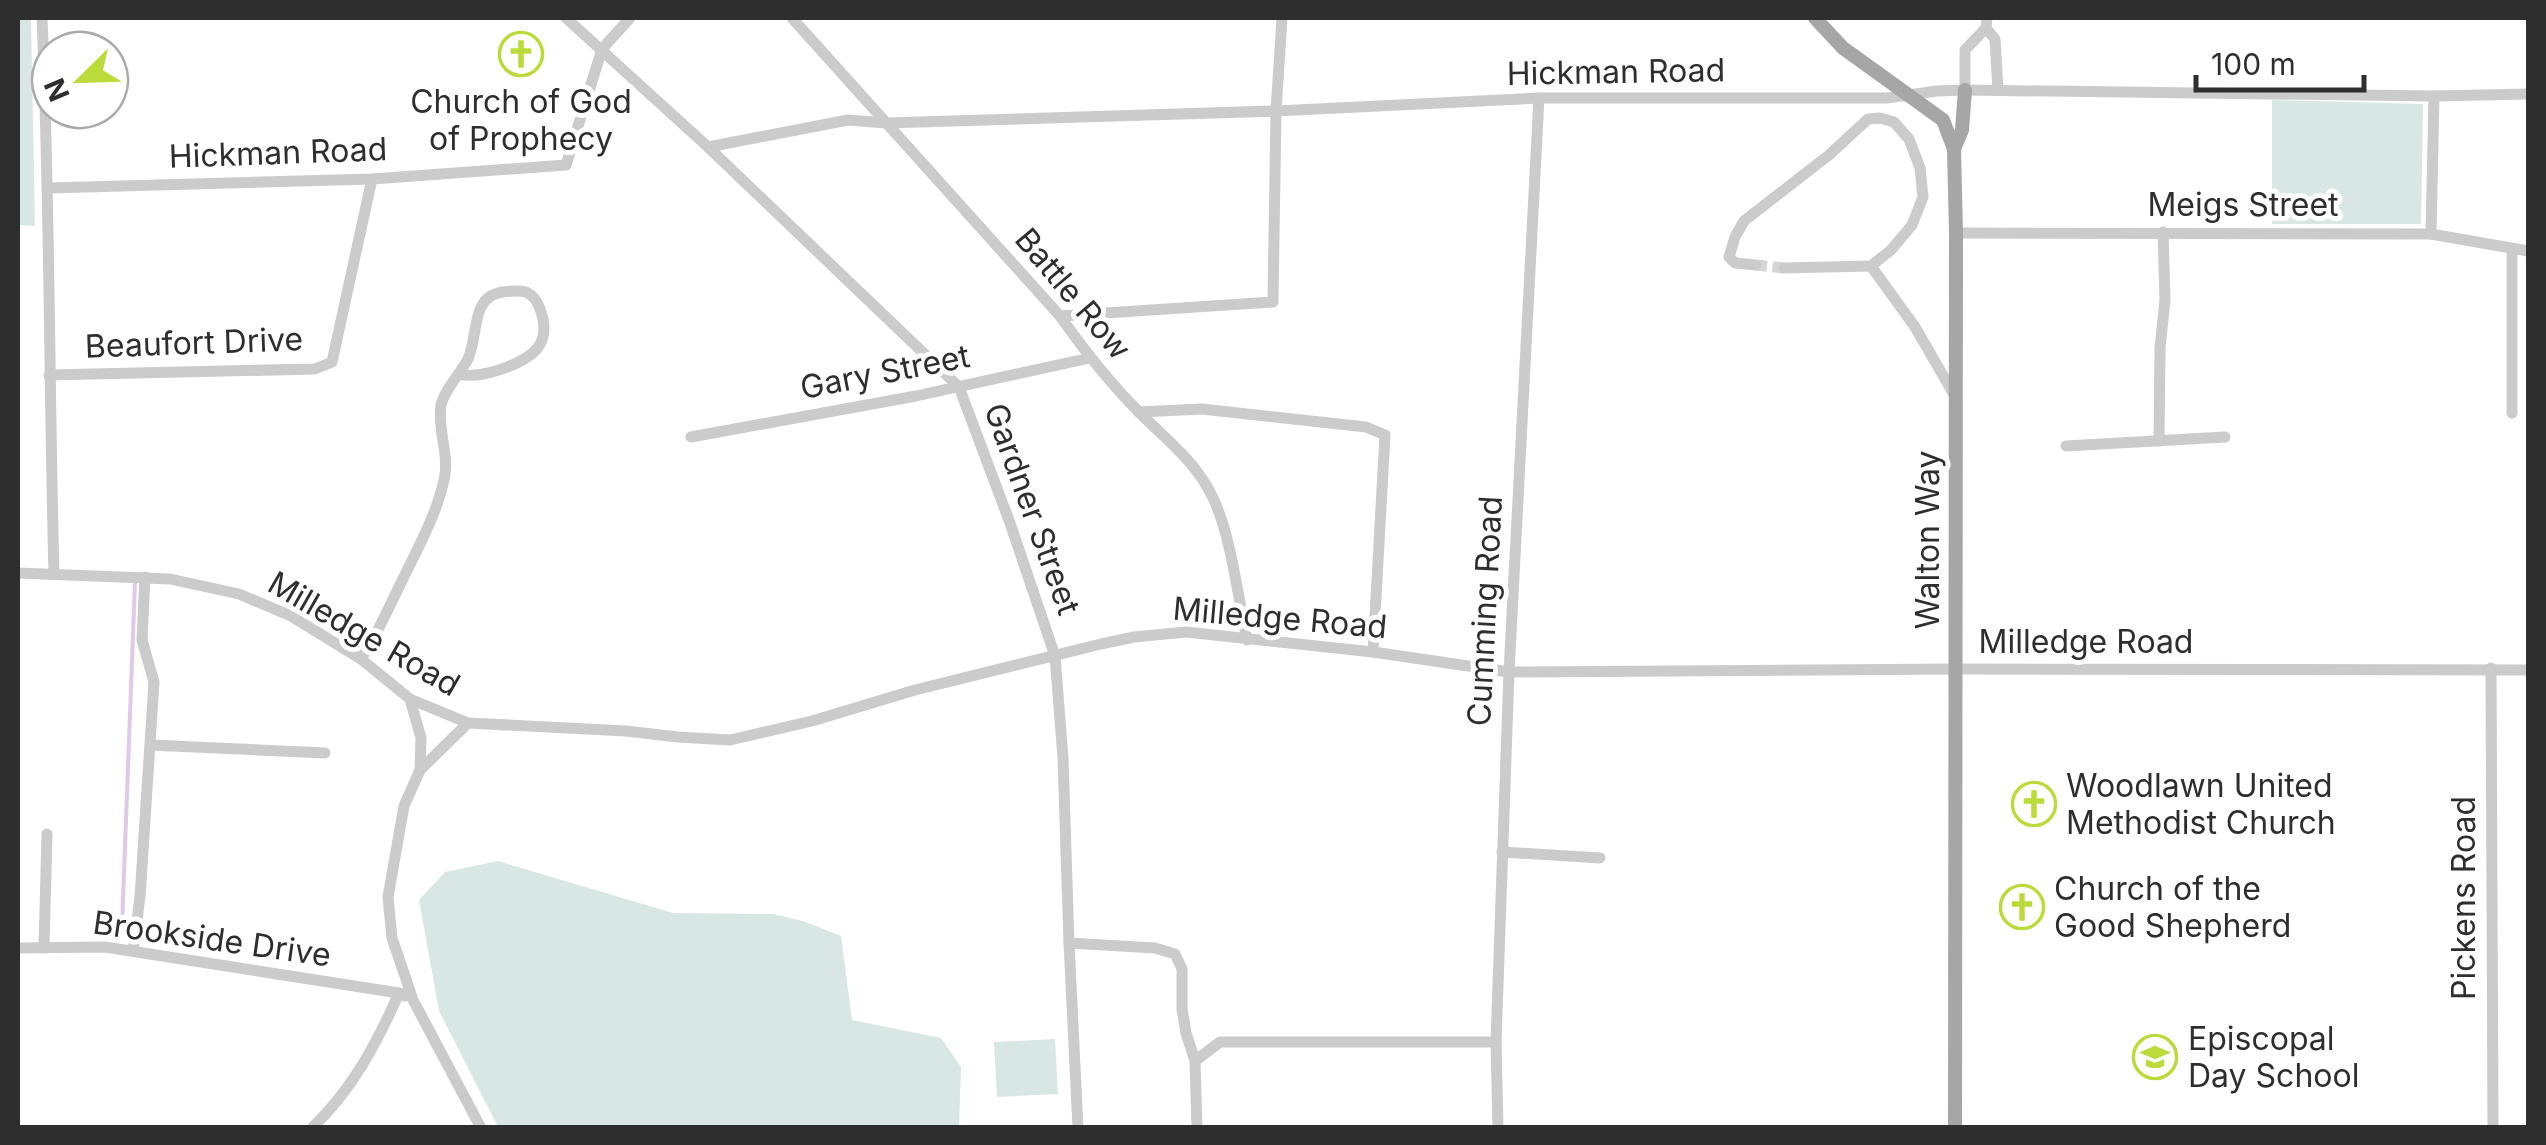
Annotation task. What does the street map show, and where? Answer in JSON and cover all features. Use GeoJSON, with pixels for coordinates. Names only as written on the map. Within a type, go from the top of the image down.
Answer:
{"type":"FeatureCollection","features":[{"type":"Feature","properties":{"kind":"main road"},"geometry":{"type":"LineString","coordinates":[[1815,18],[1843,48],[1943,120],[1954,149]]}},
{"type":"Feature","properties":{"kind":"main road","name":"Walton Way"},"geometry":{"type":"LineString","coordinates":[[1956,1128],[1954,149],[1962,130],[1965,90]]}},
{"type":"Feature","properties":{"kind":"street"},"geometry":{"type":"LineString","coordinates":[[42,18],[49,188],[54,574]]}},
{"type":"Feature","properties":{"kind":"street","name":"Gardner Street"},"geometry":{"type":"LineString","coordinates":[[566,18],[959,387],[1055,656],[1065,792],[1078,1128]]}},
{"type":"Feature","properties":{"kind":"street"},"geometry":{"type":"LineString","coordinates":[[602,49],[630,18]]}},
{"type":"Feature","properties":{"kind":"street","name":"Battle Row"},"geometry":{"type":"LineString","coordinates":[[792,18],[1060,316],[1090,358],[1138,412],[1191,462],[1214,498],[1246,640]]}},
{"type":"Feature","properties":{"kind":"street"},"geometry":{"type":"LineString","coordinates":[[1060,316],[1273,302],[1276,112],[1282,18]]}},
{"type":"Feature","properties":{"kind":"street"},"geometry":{"type":"LineString","coordinates":[[1965,90],[1965,50],[1986,23],[1995,39],[1998,90]]}},
{"type":"Feature","properties":{"kind":"street","name":"Hickman Road"},"geometry":{"type":"LineString","coordinates":[[49,188],[372,179],[566,165],[602,49]]}},
{"type":"Feature","properties":{"kind":"street","name":"Hickman Road"},"geometry":{"type":"LineString","coordinates":[[708,148],[848,120],[886,123],[1276,112],[1539,98],[1887,98],[1965,90],[2528,94]]}},
{"type":"Feature","properties":{"kind":"street"},"geometry":{"type":"LineString","coordinates":[[2430,234],[2434,96]]}},
{"type":"Feature","properties":{"kind":"street","name":"Cumming Road"},"geometry":{"type":"LineString","coordinates":[[1498,1128],[1496,1042],[1508,672],[1539,98]]}},
{"type":"Feature","properties":{"kind":"street"},"geometry":{"type":"LineString","coordinates":[[1880,118],[1887,98]]}},
{"type":"Feature","properties":{"kind":"street"},"geometry":{"type":"LineString","coordinates":[[1756,265],[1735,263],[1729,257],[1744,221],[1828,156],[1868,119],[1894,122],[1909,140],[1920,168],[1924,197],[1912,225],[1892,250],[1871,266],[1784,268]]}},
{"type":"Feature","properties":{"kind":"street","name":"Beaufort Drive"},"geometry":{"type":"LineString","coordinates":[[49,375],[315,370],[332,362],[372,179]]}},
{"type":"Feature","properties":{"kind":"street","name":"Meigs Street"},"geometry":{"type":"LineString","coordinates":[[1956,232],[2430,234],[2528,251]]}},
{"type":"Feature","properties":{"kind":"street"},"geometry":{"type":"LineString","coordinates":[[2159,441],[2165,300],[2162,232]]}},
{"type":"Feature","properties":{"kind":"street"},"geometry":{"type":"LineString","coordinates":[[2512,250],[2512,414]]}},
{"type":"Feature","properties":{"kind":"street"},"geometry":{"type":"LineString","coordinates":[[1871,266],[1915,327],[1956,398]]}},
{"type":"Feature","properties":{"kind":"street"},"geometry":{"type":"LineString","coordinates":[[361,659],[380,630],[445,479],[442,400],[472,346],[480,306],[492,294],[524,291],[536,299],[544,322],[542,343],[528,359],[475,377],[458,374]]}},
{"type":"Feature","properties":{"kind":"street","name":"Gary Street"},"geometry":{"type":"LineString","coordinates":[[691,437],[959,387],[1090,358]]}},
{"type":"Feature","properties":{"kind":"street"},"geometry":{"type":"LineString","coordinates":[[1138,412],[1202,408],[1366,427],[1384,435],[1373,652]]}},
{"type":"Feature","properties":{"kind":"street"},"geometry":{"type":"LineString","coordinates":[[2066,446],[2225,437]]}},
{"type":"Feature","properties":{"kind":"street","name":"Milledge Road"},"geometry":{"type":"LineString","coordinates":[[18,573],[170,579],[239,594],[291,616],[361,659],[410,699],[468,723],[626,730],[730,740],[1134,637],[1186,632],[1373,652],[1508,672],[2528,670]]}},
{"type":"Feature","properties":{"kind":"street"},"geometry":{"type":"LineString","coordinates":[[132,951],[140,897],[154,682],[142,640],[145,577]]}},
{"type":"Feature","properties":{"kind":"street","name":"Pickens Road"},"geometry":{"type":"LineString","coordinates":[[2491,668],[2493,1128]]}},
{"type":"Feature","properties":{"kind":"street"},"geometry":{"type":"LineString","coordinates":[[410,699],[421,738],[420,770]]}},
{"type":"Feature","properties":{"kind":"street"},"geometry":{"type":"LineString","coordinates":[[468,723],[420,770],[404,806],[388,897],[392,938],[413,1000],[481,1128]]}},
{"type":"Feature","properties":{"kind":"street"},"geometry":{"type":"LineString","coordinates":[[150,745],[325,753]]}},
{"type":"Feature","properties":{"kind":"street"},"geometry":{"type":"LineString","coordinates":[[44,948],[48,834]]}},
{"type":"Feature","properties":{"kind":"street"},"geometry":{"type":"LineString","coordinates":[[1502,852],[1600,858]]}},
{"type":"Feature","properties":{"kind":"street"},"geometry":{"type":"LineString","coordinates":[[1069,943],[1155,948],[1176,954],[1182,970],[1182,1010],[1194,1061],[1196,1128]]}},
{"type":"Feature","properties":{"kind":"street","name":"Brookside Drive"},"geometry":{"type":"LineString","coordinates":[[18,948],[106,947],[399,993],[413,1000]]}},
{"type":"Feature","properties":{"kind":"street"},"geometry":{"type":"LineString","coordinates":[[312,1128],[358,1073],[399,993]]}},
{"type":"Feature","properties":{"kind":"street"},"geometry":{"type":"LineString","coordinates":[[1194,1061],[1220,1042],[1496,1042]]}},
{"type":"Feature","properties":{"kind":"shaded area"},"geometry":{"type":"Polygon","coordinates":[[[18,18],[31,18],[30,130],[33,130],[35,226],[18,225],[18,18]]]}},
{"type":"Feature","properties":{"kind":"shaded area"},"geometry":{"type":"Polygon","coordinates":[[[2272,100],[2423,104],[2421,224],[2272,224],[2272,100]]]}},
{"type":"Feature","properties":{"kind":"shaded area"},"geometry":{"type":"Polygon","coordinates":[[[498,861],[673,913],[773,914],[841,936],[852,1020],[941,1038],[961,1067],[959,1127],[498,1127],[439,1011],[419,900],[445,872],[498,861]]]}},
{"type":"Feature","properties":{"kind":"shaded area"},"geometry":{"type":"Polygon","coordinates":[[[1055,1039],[1058,1094],[997,1097],[994,1042],[1055,1039]]]}},
{"type":"Feature","properties":{"kind":"waterway"},"geometry":{"type":"LineString","coordinates":[[122,926],[135,582]]}},
{"type":"Feature","properties":{"kind":"tunnel"},"geometry":{"type":"LineString","coordinates":[[1756,265],[1784,268]]}},
{"type":"Feature","properties":{"kind":"place","name":"Church of God of Prophecy"},"geometry":{"type":"Point","coordinates":[521,54]}},
{"type":"Feature","properties":{"kind":"place","name":"Woodlawn United Methodist Church"},"geometry":{"type":"Point","coordinates":[2034,804]}},
{"type":"Feature","properties":{"kind":"place","name":"Church of the Good Shepherd"},"geometry":{"type":"Point","coordinates":[2022,907]}},
{"type":"Feature","properties":{"kind":"place","name":"Episcopal Day School"},"geometry":{"type":"Point","coordinates":[2155,1057]}}]}
